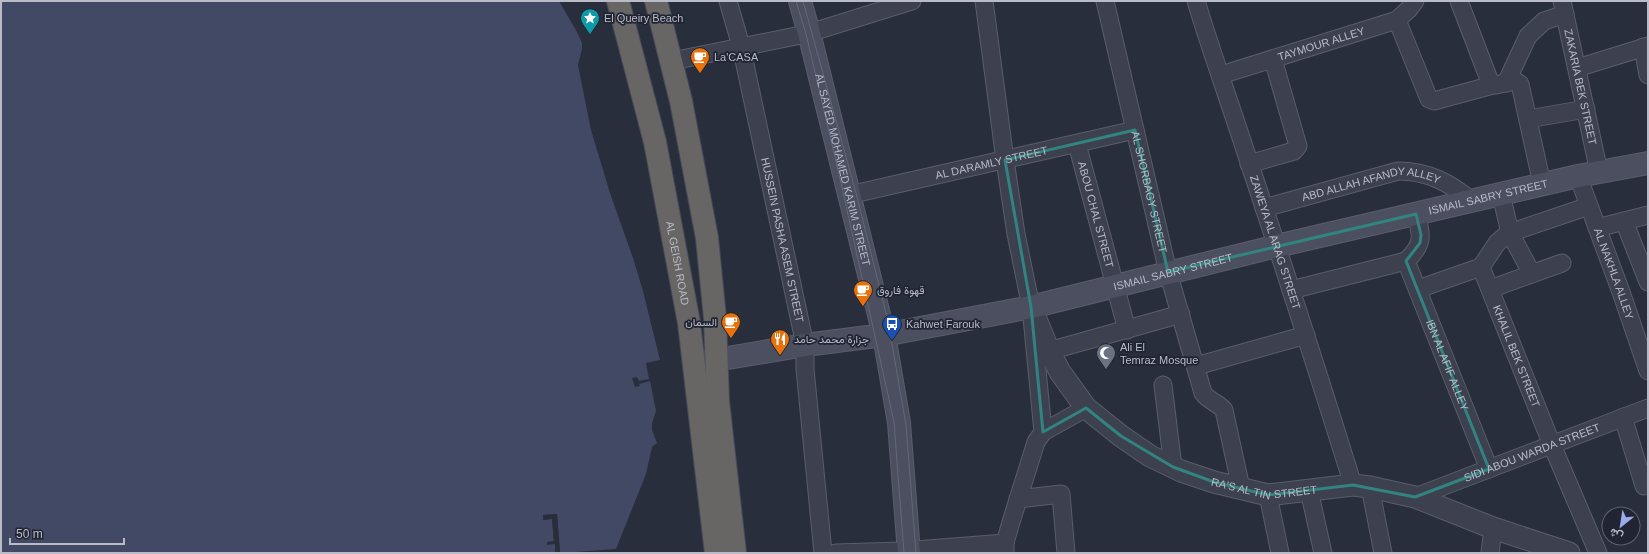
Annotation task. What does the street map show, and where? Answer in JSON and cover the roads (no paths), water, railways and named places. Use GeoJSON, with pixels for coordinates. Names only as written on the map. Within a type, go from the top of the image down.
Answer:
{"type":"FeatureCollection","features":[{"type":"Feature","properties":{"kind":"highway","name":"AL GEISH ROAD"},"geometry":{"type":"LineString","coordinates":[[618,1],[655,142],[689,323],[716,553]]}},
{"type":"Feature","properties":{"kind":"highway"},"geometry":{"type":"LineString","coordinates":[[656,1],[672,61],[707,238],[714,310],[718,401],[735,553]]}},
{"type":"Feature","properties":{"kind":"main road","name":"AL SAYED MOHAMED KARIM STREET"},"geometry":{"type":"LineString","coordinates":[[800,1],[810,33],[848,195],[884,335],[899,423],[908,552]]}},
{"type":"Feature","properties":{"kind":"main road","name":"ISMAIL SABRY STREET"},"geometry":{"type":"LineString","coordinates":[[694,364],[805,345],[884,335],[1031,307],[1168,272],[1542,184],[1648,163]]}},
{"type":"Feature","properties":{"kind":"street","name":"HUSSEIN PASHA ASEM STREET"},"geometry":{"type":"LineString","coordinates":[[728,1],[741,46],[805,345],[805,369],[823,553]]}},
{"type":"Feature","properties":{"kind":"street"},"geometry":{"type":"LineString","coordinates":[[672,61],[810,33],[912,1]]}},
{"type":"Feature","properties":{"kind":"street"},"geometry":{"type":"LineString","coordinates":[[984,1],[1016,234],[1031,307],[1043,432]]}},
{"type":"Feature","properties":{"kind":"street","name":"AL SHORBAGY STREET"},"geometry":{"type":"LineString","coordinates":[[1106,1],[1168,272],[1203,393],[1212,402],[1224,410],[1241,488]]}},
{"type":"Feature","properties":{"kind":"street","name":"ZAWEYA AL ARAG STREET"},"geometry":{"type":"LineString","coordinates":[[1196,1],[1207,40],[1221,75],[1306,336],[1361,486],[1383,553]]}},
{"type":"Feature","properties":{"kind":"street"},"geometry":{"type":"LineString","coordinates":[[1459,1],[1488,79],[1500,84]]}},
{"type":"Feature","properties":{"kind":"street","name":"TAYMOUR ALLEY"},"geometry":{"type":"LineString","coordinates":[[1221,75],[1397,20],[1404,14],[1412,2]]}},
{"type":"Feature","properties":{"kind":"street"},"geometry":{"type":"LineString","coordinates":[[1500,84],[1528,36],[1544,21],[1563,8]]}},
{"type":"Feature","properties":{"kind":"street","name":"ZAKARIA BEK STREET"},"geometry":{"type":"LineString","coordinates":[[1563,8],[1600,172]]}},
{"type":"Feature","properties":{"kind":"street"},"geometry":{"type":"LineString","coordinates":[[1397,20],[1429,99],[1434,101],[1515,81],[1520,84],[1542,184]]}},
{"type":"Feature","properties":{"kind":"street"},"geometry":{"type":"LineString","coordinates":[[1577,68],[1646,46],[1648,75]]}},
{"type":"Feature","properties":{"kind":"street"},"geometry":{"type":"LineString","coordinates":[[1250,164],[1294,151],[1298,146],[1273,59]]}},
{"type":"Feature","properties":{"kind":"street"},"geometry":{"type":"LineString","coordinates":[[1528,120],[1586,109]]}},
{"type":"Feature","properties":{"kind":"street","name":"AL DARAMLY STREET"},"geometry":{"type":"LineString","coordinates":[[848,195],[1135,130]]}},
{"type":"Feature","properties":{"kind":"street","name":"ABOU CHAL STREET"},"geometry":{"type":"LineString","coordinates":[[1077,144],[1127,330]]}},
{"type":"Feature","properties":{"kind":"street","name":"ABD ALLAH AFANDY ALLEY"},"geometry":{"type":"LineString","coordinates":[[1264,208],[1403,171],[1418,172],[1444,181],[1455,187],[1472,201]]}},
{"type":"Feature","properties":{"kind":"street","name":"AL NAKHLA ALLEY"},"geometry":{"type":"LineString","coordinates":[[1578,176],[1621,292],[1648,371]]}},
{"type":"Feature","properties":{"kind":"street"},"geometry":{"type":"LineString","coordinates":[[1501,194],[1510,233],[1532,274]]}},
{"type":"Feature","properties":{"kind":"street"},"geometry":{"type":"LineString","coordinates":[[1418,289],[1481,267],[1497,244],[1510,233],[1589,206]]}},
{"type":"Feature","properties":{"kind":"street"},"geometry":{"type":"LineString","coordinates":[[1291,290],[1406,260],[1416,250],[1420,243],[1421,235],[1416,214]]}},
{"type":"Feature","properties":{"kind":"street"},"geometry":{"type":"LineString","coordinates":[[1597,228],[1648,215]]}},
{"type":"Feature","properties":{"kind":"street"},"geometry":{"type":"LineString","coordinates":[[1624,221],[1648,282]]}},
{"type":"Feature","properties":{"kind":"street","name":"IBN AL AFIF ALLEY"},"geometry":{"type":"LineString","coordinates":[[1406,260],[1489,469]]}},
{"type":"Feature","properties":{"kind":"street"},"geometry":{"type":"LineString","coordinates":[[1490,289],[1562,263]]}},
{"type":"Feature","properties":{"kind":"street","name":"KHALIL BEK STREET"},"geometry":{"type":"LineString","coordinates":[[1481,267],[1552,445],[1598,553]]}},
{"type":"Feature","properties":{"kind":"street","name":"RA'S AL TIN STREET"},"geometry":{"type":"LineString","coordinates":[[1031,307],[1049,351],[1060,372],[1086,408],[1121,436],[1150,456],[1181,471],[1214,482],[1268,495],[1361,486],[1415,497],[1493,528],[1569,553]]}},
{"type":"Feature","properties":{"kind":"street"},"geometry":{"type":"LineString","coordinates":[[1049,351],[1180,314]]}},
{"type":"Feature","properties":{"kind":"street"},"geometry":{"type":"LineString","coordinates":[[1196,366],[1306,336]]}},
{"type":"Feature","properties":{"kind":"street"},"geometry":{"type":"LineString","coordinates":[[1163,385],[1173,467]]}},
{"type":"Feature","properties":{"kind":"street"},"geometry":{"type":"LineString","coordinates":[[836,553],[1005,548],[1018,499],[1036,442],[1043,432],[1086,408]]}},
{"type":"Feature","properties":{"kind":"street","name":"SIDI ABOU WARDA STREET"},"geometry":{"type":"LineString","coordinates":[[1415,497],[1648,408]]}},
{"type":"Feature","properties":{"kind":"street"},"geometry":{"type":"LineString","coordinates":[[1624,417],[1644,486]]}},
{"type":"Feature","properties":{"kind":"street"},"geometry":{"type":"LineString","coordinates":[[1309,490],[1323,553]]}},
{"type":"Feature","properties":{"kind":"street"},"geometry":{"type":"LineString","coordinates":[[1018,499],[1062,494],[1066,553]]}},
{"type":"Feature","properties":{"kind":"street"},"geometry":{"type":"LineString","coordinates":[[1268,495],[1280,553]]}},
{"type":"Feature","properties":{"kind":"street"},"geometry":{"type":"LineString","coordinates":[[1490,553],[1493,528]]}},
{"type":"Feature","properties":{"kind":"water"},"geometry":{"type":"Polygon","coordinates":[[[1,1],[559,1],[582,43],[578,65],[591,130],[610,193],[643,291],[660,360],[646,363],[649,379],[639,381],[637,377],[632,378],[635,387],[640,386],[639,384],[650,381],[656,411],[652,423],[652,430],[657,443],[652,447],[646,474],[616,549],[560,553],[557,514],[543,515],[543,520],[552,519],[554,542],[547,542],[547,544],[555,544],[555,553],[1,553],[1,1]]]}},
{"type":"Feature","properties":{"kind":"tram line"},"geometry":{"type":"LineString","coordinates":[[796,1],[806,34],[839,174],[894,422],[904,553]]}},
{"type":"Feature","properties":{"kind":"tram line"},"geometry":{"type":"LineString","coordinates":[[803,1],[856,193],[888,321],[906,425],[916,553]]}},
{"type":"Feature","properties":{"kind":"place","name":"El Queiry Beach"},"geometry":{"type":"Point","coordinates":[590,35]}},
{"type":"Feature","properties":{"kind":"place","name":"La'CASA"},"geometry":{"type":"Point","coordinates":[700,74]}},
{"type":"Feature","properties":{"kind":"place","name":"قهوة فاروق"},"geometry":{"type":"Point","coordinates":[863,307]}},
{"type":"Feature","properties":{"kind":"place","name":"السمان"},"geometry":{"type":"Point","coordinates":[731,339]}},
{"type":"Feature","properties":{"kind":"place","name":"Kahwet Farouk"},"geometry":{"type":"Point","coordinates":[892,341]}},
{"type":"Feature","properties":{"kind":"place","name":"جزارة محمد حامد"},"geometry":{"type":"Point","coordinates":[780,356]}},
{"type":"Feature","properties":{"kind":"place","name":"Ali El Temraz Mosque"},"geometry":{"type":"Point","coordinates":[1106,370]}}]}
